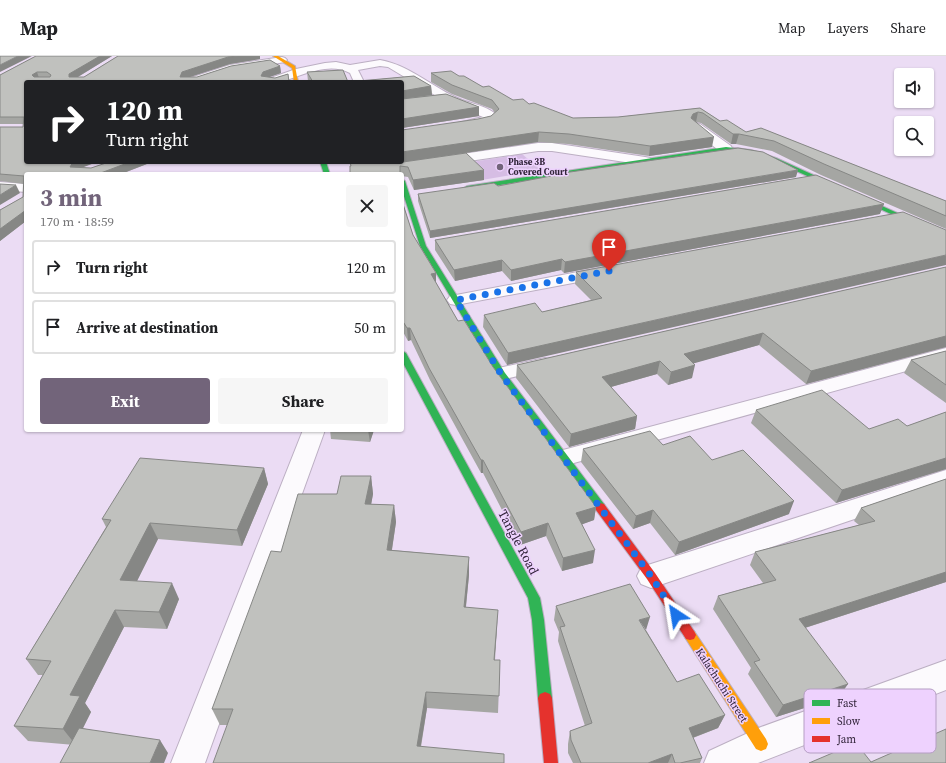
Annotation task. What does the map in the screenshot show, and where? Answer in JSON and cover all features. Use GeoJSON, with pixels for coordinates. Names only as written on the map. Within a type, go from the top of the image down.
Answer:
{"type":"FeatureCollection","features":[{"type":"Feature","properties":{"kind":"street"},"geometry":{"type":"LineString","coordinates":[[194,80],[230,68],[278,58],[294,67],[295,77]]}},
{"type":"Feature","properties":{"kind":"street"},"geometry":{"type":"LineString","coordinates":[[217,60],[230,68]]}},
{"type":"Feature","properties":{"kind":"street"},"geometry":{"type":"LineString","coordinates":[[350,68],[380,63],[391,65],[447,98],[477,109],[492,117],[484,122],[454,127]]}},
{"type":"Feature","properties":{"kind":"street"},"geometry":{"type":"LineString","coordinates":[[279,80],[295,77],[322,64],[339,64],[350,68],[355,72],[358,80]]}},
{"type":"Feature","properties":{"kind":"street"},"geometry":{"type":"LineString","coordinates":[[432,100],[447,98]]}},
{"type":"Feature","properties":{"kind":"street"},"geometry":{"type":"LineString","coordinates":[[696,127],[726,149]]}},
{"type":"Feature","properties":{"kind":"street"},"geometry":{"type":"LineString","coordinates":[[429,163],[545,147],[589,151],[645,161]]}},
{"type":"Feature","properties":{"kind":"street"},"geometry":{"type":"LineString","coordinates":[[454,190],[726,149],[746,149],[766,155],[815,179],[946,237]]}},
{"type":"Feature","properties":{"kind":"street"},"geometry":{"type":"LineString","coordinates":[[792,183],[815,179]]}},
{"type":"Feature","properties":{"kind":"street","name":"Kalachuchi Street"},"geometry":{"type":"LineString","coordinates":[[404,184],[412,196],[423,246],[501,374],[651,576],[761,744]]}},
{"type":"Feature","properties":{"kind":"street"},"geometry":{"type":"LineString","coordinates":[[0,186],[24,195]]}},
{"type":"Feature","properties":{"kind":"street"},"geometry":{"type":"LineString","coordinates":[[878,221],[901,217]]}},
{"type":"Feature","properties":{"kind":"street"},"geometry":{"type":"LineString","coordinates":[[423,246],[439,244]]}},
{"type":"Feature","properties":{"kind":"street"},"geometry":{"type":"LineString","coordinates":[[456,300],[620,269]]}},
{"type":"Feature","properties":{"kind":"street"},"geometry":{"type":"LineString","coordinates":[[563,458],[946,354]]}},
{"type":"Feature","properties":{"kind":"street","name":"Tangle Road"},"geometry":{"type":"LineString","coordinates":[[404,357],[534,598],[538,620],[551,763]]}},
{"type":"Feature","properties":{"kind":"street"},"geometry":{"type":"LineString","coordinates":[[501,374],[562,360]]}},
{"type":"Feature","properties":{"kind":"street"},"geometry":{"type":"LineString","coordinates":[[188,763],[291,486],[313,432]]}},
{"type":"Feature","properties":{"kind":"street"},"geometry":{"type":"LineString","coordinates":[[651,576],[946,479]]}},
{"type":"Feature","properties":{"kind":"street"},"geometry":{"type":"LineString","coordinates":[[908,689],[946,675]]}},
{"type":"Feature","properties":{"kind":"street"},"geometry":{"type":"LineString","coordinates":[[721,763],[761,744],[804,728]]}},
{"type":"Feature","properties":{"kind":"shaded area","name":"Phase 3B Covered Court"},"geometry":{"type":"Polygon","coordinates":[[[522,154],[541,170],[476,181],[459,164],[522,154]]]}},
{"type":"Feature","properties":{"kind":"building"},"geometry":{"type":"Polygon","coordinates":[[[0,56],[18,56],[0,65],[0,56]]]}},
{"type":"Feature","properties":{"kind":"building"},"geometry":{"type":"Polygon","coordinates":[[[36,56],[100,56],[69,74],[69,77],[84,77],[118,56],[238,56],[228,57],[182,72],[180,77],[197,77],[231,66],[270,60],[280,66],[263,72],[261,76],[275,78],[288,74],[289,80],[24,80],[24,117],[0,117],[0,75],[36,56]],[[37,72],[32,75],[34,77],[50,77],[51,75],[47,72],[37,72]]]}},
{"type":"Feature","properties":{"kind":"building"},"geometry":{"type":"Polygon","coordinates":[[[343,70],[347,80],[312,80],[307,72],[343,70]]]}},
{"type":"Feature","properties":{"kind":"building"},"geometry":{"type":"Polygon","coordinates":[[[451,71],[459,76],[464,76],[483,87],[489,86],[513,100],[523,99],[529,104],[534,103],[573,118],[618,117],[700,108],[720,121],[727,120],[746,132],[761,128],[946,201],[946,216],[774,141],[733,134],[703,113],[698,112],[693,114],[691,118],[714,137],[650,146],[569,134],[539,132],[404,152],[404,130],[478,119],[491,116],[499,109],[492,100],[452,85],[431,73],[451,71]]]}},
{"type":"Feature","properties":{"kind":"building"},"geometry":{"type":"Polygon","coordinates":[[[414,76],[431,86],[404,91],[404,80],[370,80],[414,76]]]}},
{"type":"Feature","properties":{"kind":"building"},"geometry":{"type":"Polygon","coordinates":[[[446,94],[479,107],[404,119],[404,99],[446,94]]]}},
{"type":"Feature","properties":{"kind":"building"},"geometry":{"type":"Polygon","coordinates":[[[24,117],[24,164],[72,164],[70,167],[91,168],[103,164],[125,164],[103,172],[24,172],[24,176],[0,174],[0,127],[23,127],[24,117]]]}},
{"type":"Feature","properties":{"kind":"building"},"geometry":{"type":"Polygon","coordinates":[[[738,148],[763,152],[798,170],[430,231],[418,194],[494,183],[498,186],[551,176],[549,175],[738,148]]]}},
{"type":"Feature","properties":{"kind":"building"},"geometry":{"type":"Polygon","coordinates":[[[466,153],[484,170],[413,180],[408,167],[400,166],[400,172],[350,172],[350,164],[404,164],[404,162],[466,153]]]}},
{"type":"Feature","properties":{"kind":"building"},"geometry":{"type":"Polygon","coordinates":[[[816,175],[884,204],[565,262],[562,259],[511,270],[502,260],[454,270],[435,240],[816,175]]]}},
{"type":"Feature","properties":{"kind":"building"},"geometry":{"type":"Polygon","coordinates":[[[24,176],[24,211],[0,229],[0,210],[23,197],[24,176]]]}},
{"type":"Feature","properties":{"kind":"building"},"geometry":{"type":"Polygon","coordinates":[[[0,184],[16,185],[0,195],[0,184]]]}},
{"type":"Feature","properties":{"kind":"building"},"geometry":{"type":"Polygon","coordinates":[[[404,207],[413,235],[436,273],[431,274],[458,321],[464,320],[493,367],[596,507],[576,513],[595,550],[563,558],[548,523],[521,532],[483,460],[481,460],[429,368],[410,328],[407,328],[404,323],[404,207]]]}},
{"type":"Feature","properties":{"kind":"building"},"geometry":{"type":"Polygon","coordinates":[[[903,212],[946,230],[946,255],[508,353],[484,315],[535,303],[542,312],[602,298],[576,272],[903,212]]]}},
{"type":"Feature","properties":{"kind":"building"},"geometry":{"type":"Polygon","coordinates":[[[946,267],[946,336],[811,371],[763,333],[684,354],[695,365],[671,372],[660,361],[602,377],[637,416],[571,434],[517,365],[946,267]]]}},
{"type":"Feature","properties":{"kind":"building"},"geometry":{"type":"Polygon","coordinates":[[[946,351],[946,385],[911,360],[946,351]]]}},
{"type":"Feature","properties":{"kind":"building"},"geometry":{"type":"Polygon","coordinates":[[[822,390],[869,429],[898,419],[907,426],[946,412],[946,458],[842,490],[756,410],[822,390]]]}},
{"type":"Feature","properties":{"kind":"building"},"geometry":{"type":"Polygon","coordinates":[[[650,431],[663,445],[690,436],[712,460],[743,450],[794,501],[679,542],[653,510],[636,516],[583,449],[650,431]]]}},
{"type":"Feature","properties":{"kind":"building"},"geometry":{"type":"Polygon","coordinates":[[[140,458],[264,468],[237,530],[150,523],[120,580],[172,583],[159,612],[115,610],[70,695],[80,696],[63,729],[14,726],[51,661],[26,659],[111,520],[102,519],[140,458]]]}},
{"type":"Feature","properties":{"kind":"building"},"geometry":{"type":"Polygon","coordinates":[[[341,476],[371,476],[365,504],[394,505],[387,550],[469,557],[464,607],[498,610],[494,660],[500,660],[499,696],[426,692],[417,746],[504,754],[504,763],[213,763],[233,709],[212,709],[271,551],[281,552],[298,494],[337,494],[341,476]]]}},
{"type":"Feature","properties":{"kind":"building"},"geometry":{"type":"Polygon","coordinates":[[[946,479],[946,572],[799,619],[848,684],[833,689],[804,689],[804,698],[783,705],[754,662],[760,660],[718,596],[776,580],[755,552],[875,521],[861,508],[946,479]]]}},
{"type":"Feature","properties":{"kind":"building"},"geometry":{"type":"Polygon","coordinates":[[[630,584],[650,617],[639,620],[677,682],[699,674],[725,715],[689,728],[702,758],[675,763],[672,754],[648,763],[581,763],[571,740],[570,731],[592,723],[560,627],[565,626],[556,606],[630,584]]]}},
{"type":"Feature","properties":{"kind":"building"},"geometry":{"type":"Polygon","coordinates":[[[79,728],[160,740],[150,763],[60,763],[79,728]]]}},
{"type":"Feature","properties":{"kind":"building"},"geometry":{"type":"Polygon","coordinates":[[[946,729],[946,763],[809,763],[832,753],[864,753],[871,762],[891,753],[936,753],[936,733],[946,729]]]}},
{"type":"Feature","properties":{"kind":"traffic: fast"},"geometry":{"type":"LineString","coordinates":[[467,188],[726,149],[751,152],[774,159],[946,237]]}},
{"type":"Feature","properties":{"kind":"traffic: fast"},"geometry":{"type":"LineString","coordinates":[[324,164],[326,172]]}},
{"type":"Feature","properties":{"kind":"traffic: fast"},"geometry":{"type":"LineString","coordinates":[[404,187],[423,246],[501,374],[600,507]]}},
{"type":"Feature","properties":{"kind":"traffic: fast"},"geometry":{"type":"LineString","coordinates":[[404,357],[534,598],[538,620],[545,698]]}},
{"type":"Feature","properties":{"kind":"traffic: slow"},"geometry":{"type":"LineString","coordinates":[[275,56],[294,67],[296,80]]}},
{"type":"Feature","properties":{"kind":"traffic: slow"},"geometry":{"type":"LineString","coordinates":[[690,635],[761,744]]}},
{"type":"Feature","properties":{"kind":"traffic: jam"},"geometry":{"type":"LineString","coordinates":[[600,507],[651,576],[690,635]]}},
{"type":"Feature","properties":{"kind":"traffic: jam"},"geometry":{"type":"LineString","coordinates":[[545,698],[551,763]]}},
{"type":"Feature","properties":{"kind":"place","name":"Phase 3B Covered Court"},"geometry":{"type":"Point","coordinates":[500,167]}},
{"type":"Feature","properties":{"kind":"route"},"geometry":{"type":"LineString","coordinates":[[609,271],[456,300],[501,374],[651,576],[676,615]]}}]}
